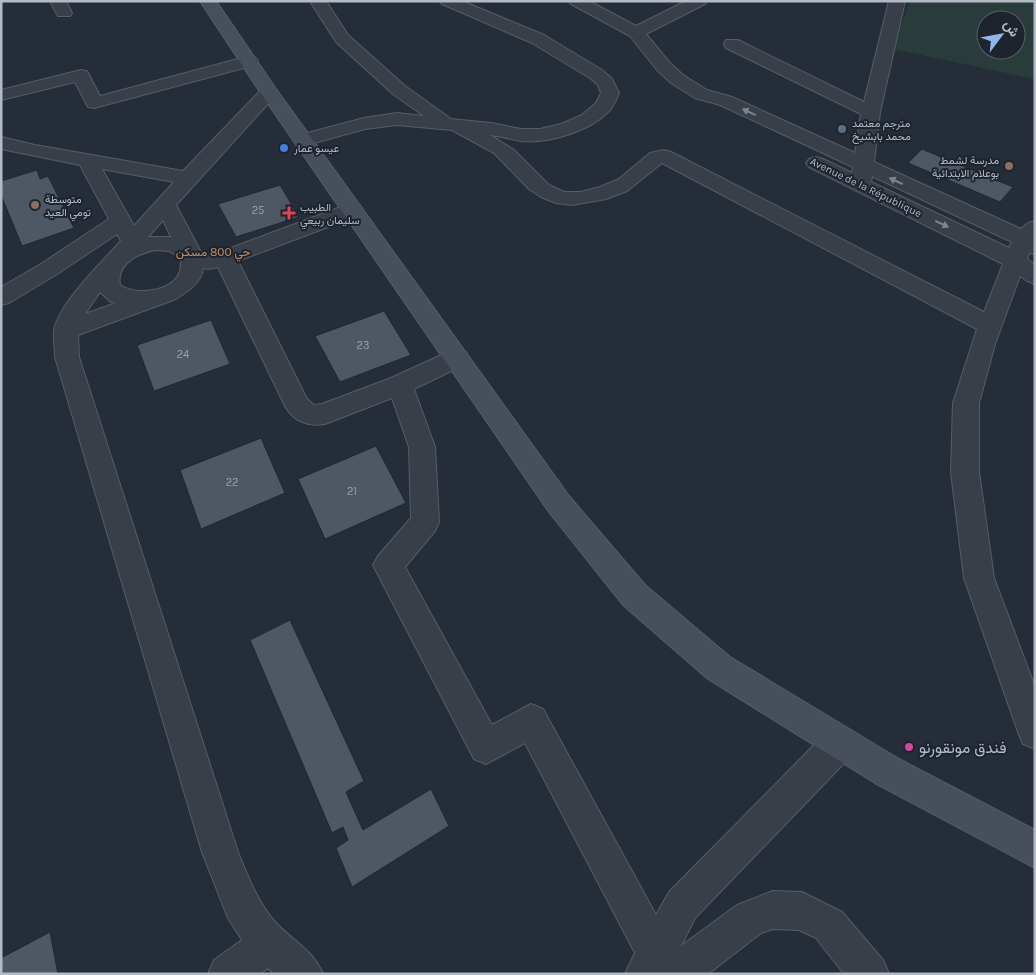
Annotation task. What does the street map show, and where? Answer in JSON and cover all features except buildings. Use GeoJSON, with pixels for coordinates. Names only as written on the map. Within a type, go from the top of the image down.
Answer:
{"type":"FeatureCollection","features":[{"type":"Feature","properties":{"kind":"main road"},"geometry":{"type":"LineString","coordinates":[[208,1],[269,92],[560,504],[634,594],[719,668],[887,771],[1035,850]]}},
{"type":"Feature","properties":{"kind":"street"},"geometry":{"type":"LineString","coordinates":[[318,1],[342,38],[398,90],[450,124],[508,155],[534,183],[549,194],[575,199],[616,189],[657,158],[664,156],[990,326]]}},
{"type":"Feature","properties":{"kind":"street"},"geometry":{"type":"LineString","coordinates":[[448,1],[538,39],[596,74],[606,83],[610,93],[604,106],[589,119],[524,142],[508,155]]}},
{"type":"Feature","properties":{"kind":"street","name":"Avenue de la République"},"geometry":{"type":"LineString","coordinates":[[577,1],[636,33],[663,66],[677,79],[700,94],[726,101],[865,166],[1029,250]]}},
{"type":"Feature","properties":{"kind":"street"},"geometry":{"type":"LineString","coordinates":[[636,33],[699,1]]}},
{"type":"Feature","properties":{"kind":"street"},"geometry":{"type":"LineString","coordinates":[[861,186],[871,112],[897,1]]}},
{"type":"Feature","properties":{"kind":"street"},"geometry":{"type":"LineString","coordinates":[[732,44],[871,112]]}},
{"type":"Feature","properties":{"kind":"street"},"geometry":{"type":"LineString","coordinates":[[1,95],[81,75],[94,103],[249,61]]}},
{"type":"Feature","properties":{"kind":"street"},"geometry":{"type":"LineString","coordinates":[[269,92],[188,178],[87,293],[73,314],[66,330],[67,357],[220,852],[241,905],[262,936],[302,974]]}},
{"type":"Feature","properties":{"kind":"street","name":"Avenue de la République"},"geometry":{"type":"LineString","coordinates":[[700,94],[707,107],[861,186],[990,247],[1029,250]]}},
{"type":"Feature","properties":{"kind":"street"},"geometry":{"type":"LineString","coordinates":[[303,140],[381,120],[420,120],[521,135],[540,135]]}},
{"type":"Feature","properties":{"kind":"street"},"geometry":{"type":"LineString","coordinates":[[1,143],[34,151],[188,178]]}},
{"type":"Feature","properties":{"kind":"street"},"geometry":{"type":"LineString","coordinates":[[87,160],[132,241]]}},
{"type":"Feature","properties":{"kind":"street"},"geometry":{"type":"LineString","coordinates":[[66,330],[170,293],[182,285],[191,275],[193,261],[165,204]]}},
{"type":"Feature","properties":{"kind":"street"},"geometry":{"type":"LineString","coordinates":[[193,261],[225,258],[353,210]]}},
{"type":"Feature","properties":{"kind":"street"},"geometry":{"type":"LineString","coordinates":[[1,297],[49,269],[120,222]]}},
{"type":"Feature","properties":{"kind":"street"},"geometry":{"type":"LineString","coordinates":[[155,298],[141,300],[126,299],[115,294],[106,281],[108,271],[115,261],[132,249],[161,242],[186,248],[193,261]]}},
{"type":"Feature","properties":{"kind":"street"},"geometry":{"type":"LineString","coordinates":[[1029,250],[990,326],[966,403],[965,472],[980,578],[1035,732]]}},
{"type":"Feature","properties":{"kind":"street"},"geometry":{"type":"LineString","coordinates":[[225,258],[298,406],[305,414],[314,417],[325,414],[400,385],[457,358]]}},
{"type":"Feature","properties":{"kind":"street"},"geometry":{"type":"LineString","coordinates":[[400,385],[422,447],[424,522],[388,565],[486,747],[531,721],[659,967]]}},
{"type":"Feature","properties":{"kind":"street"},"geometry":{"type":"LineString","coordinates":[[659,967],[682,905],[840,742]]}},
{"type":"Feature","properties":{"kind":"street"},"geometry":{"type":"LineString","coordinates":[[659,967],[750,918],[773,910],[802,911],[829,925],[869,974]]}},
{"type":"Feature","properties":{"kind":"street"},"geometry":{"type":"LineString","coordinates":[[228,974],[269,943]]}},
{"type":"Feature","properties":{"kind":"green space"},"geometry":{"type":"Polygon","coordinates":[[[910,1],[1035,1],[1035,79],[893,49],[910,1]]]}},
{"type":"Feature","properties":{"kind":"place","name":"مترجم معتمد محمد بابشيخ"},"geometry":{"type":"Point","coordinates":[842,129]}},
{"type":"Feature","properties":{"kind":"place","name":"عيسو عمار"},"geometry":{"type":"Point","coordinates":[284,148]}},
{"type":"Feature","properties":{"kind":"place","name":"مدرسة لشمط بوعلام الابتدائية"},"geometry":{"type":"Point","coordinates":[1009,166]}},
{"type":"Feature","properties":{"kind":"place","name":"متوسطة تومي العيد"},"geometry":{"type":"Point","coordinates":[35,205]}},
{"type":"Feature","properties":{"kind":"place","name":"الطبيب سليمان ربيعي"},"geometry":{"type":"Point","coordinates":[289,213]}},
{"type":"Feature","properties":{"kind":"place","name":"فندق مونقورنو"},"geometry":{"type":"Point","coordinates":[909,747]}},
{"type":"Feature","properties":{"kind":"district","name":"حي 800 مسكن"},"geometry":{"type":"Point","coordinates":[213,252]}}]}
